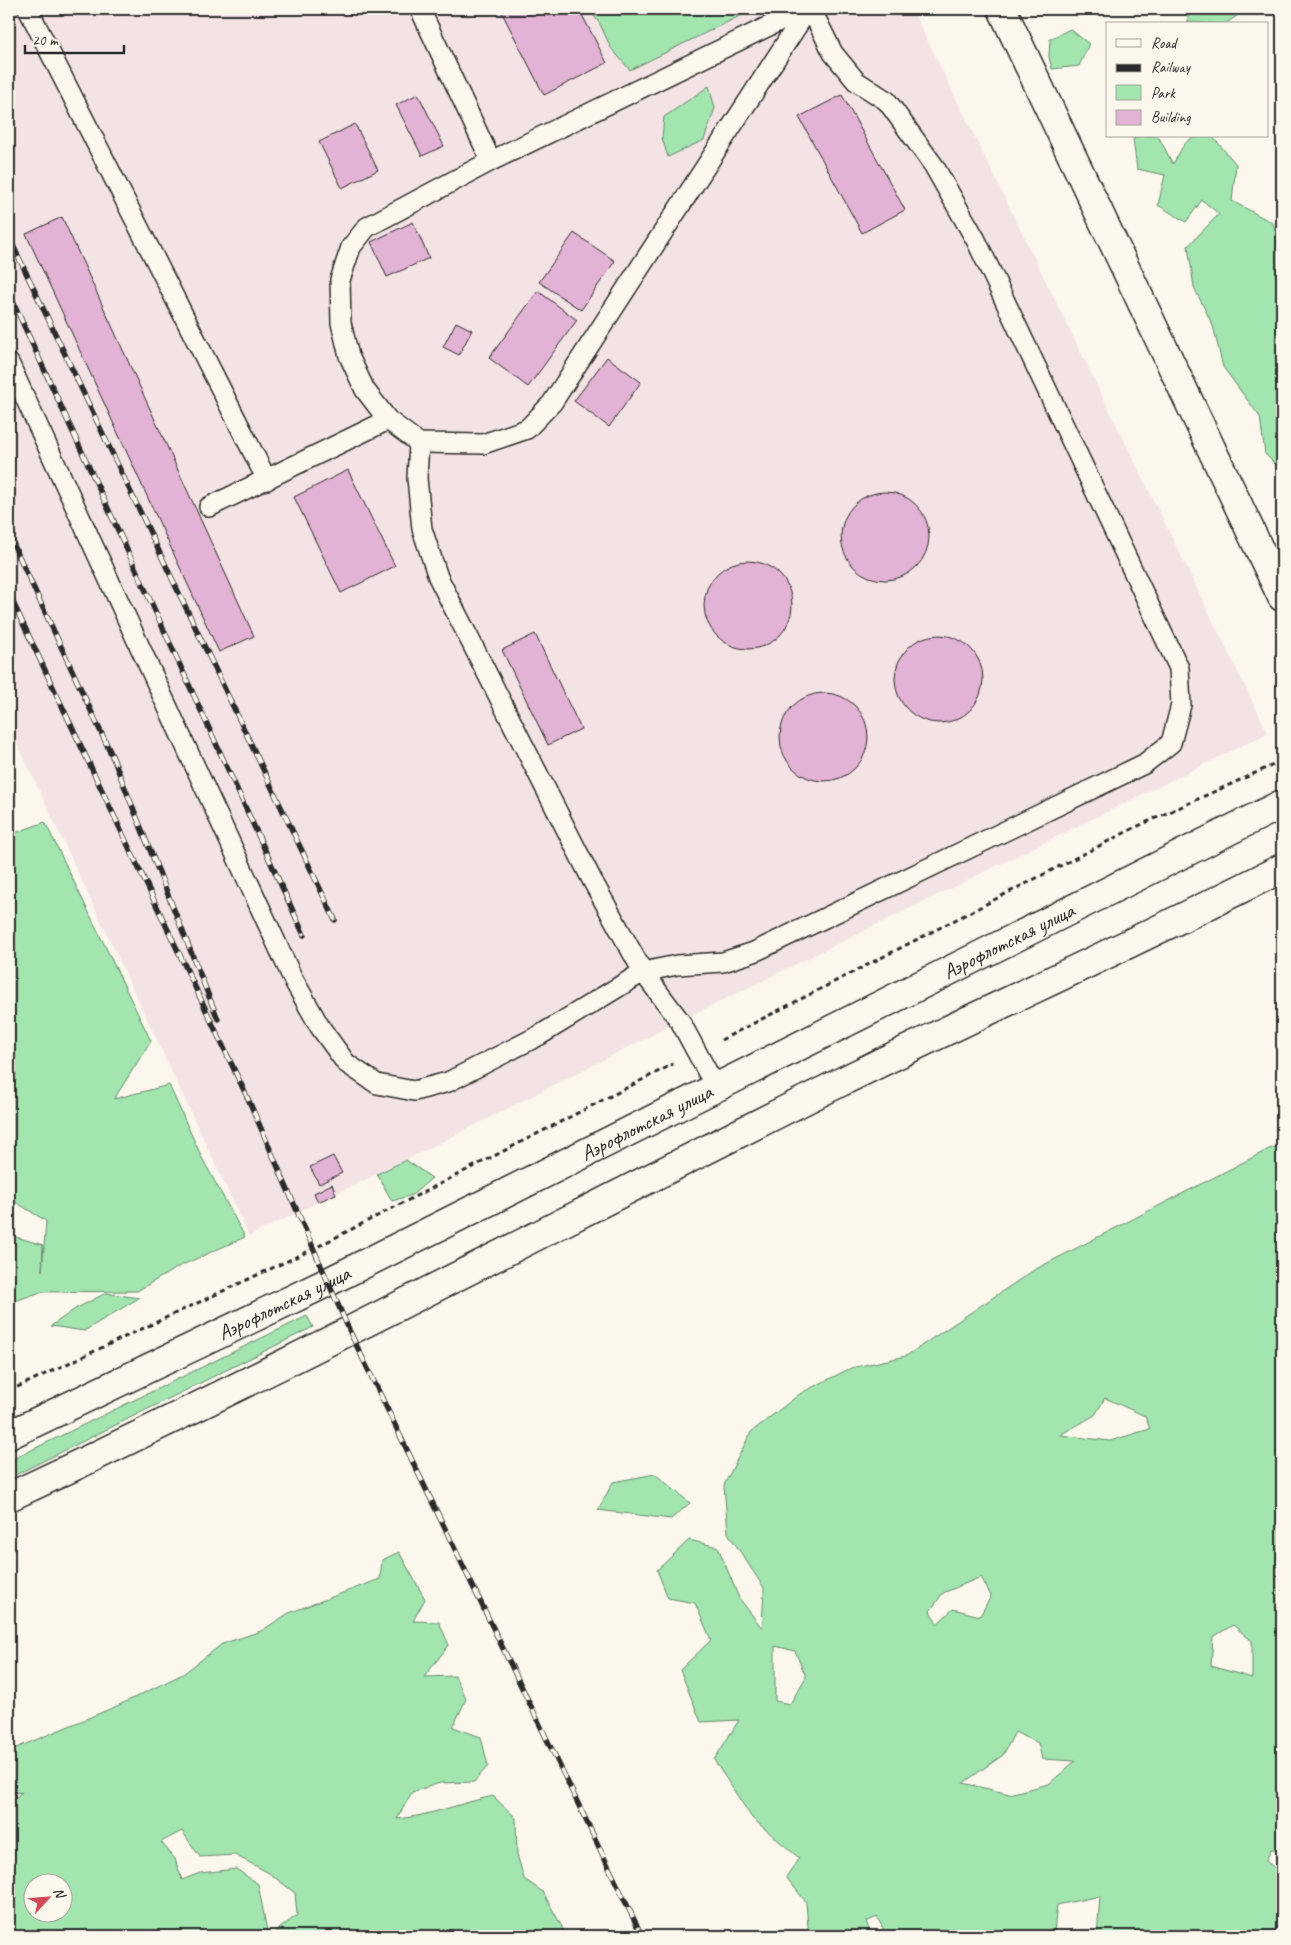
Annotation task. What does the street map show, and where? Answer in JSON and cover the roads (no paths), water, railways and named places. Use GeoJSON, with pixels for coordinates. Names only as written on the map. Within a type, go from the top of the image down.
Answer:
{"type":"FeatureCollection","features":[{"type":"Feature","properties":{"kind":"main road"},"geometry":{"type":"LineString","coordinates":[[1002,9],[1282,597]]}},
{"type":"Feature","properties":{"kind":"main road","name":"Аэрофлотская улица"},"geometry":{"type":"LineString","coordinates":[[9,1435],[328,1282],[1282,804]]}},
{"type":"Feature","properties":{"kind":"main road"},"geometry":{"type":"LineString","coordinates":[[9,1497],[350,1332],[841,1083],[1187,916],[1282,868]]}},
{"type":"Feature","properties":{"kind":"lane"},"geometry":{"type":"LineString","coordinates":[[28,9],[268,480]]}},
{"type":"Feature","properties":{"kind":"lane"},"geometry":{"type":"LineString","coordinates":[[420,9],[491,161]]}},
{"type":"Feature","properties":{"kind":"lane"},"geometry":{"type":"LineString","coordinates":[[9,363],[289,971],[320,1027],[346,1063],[377,1084],[414,1091],[448,1082],[540,1035],[643,972],[677,964],[723,962],[754,952],[1144,764],[1171,743],[1181,705],[1180,668],[976,240],[934,166],[887,101],[856,81],[833,53],[810,9],[552,403],[528,429],[483,444],[420,442],[388,420],[365,390],[350,356],[341,323],[340,280],[351,247],[367,227],[491,161],[804,9]]}},
{"type":"Feature","properties":{"kind":"lane"},"geometry":{"type":"LineString","coordinates":[[209,508],[388,420]]}},
{"type":"Feature","properties":{"kind":"lane"},"geometry":{"type":"LineString","coordinates":[[420,442],[417,478],[422,529],[438,577],[592,880],[643,972],[680,1021],[716,1086]]}},
{"type":"Feature","properties":{"kind":"railway"},"geometry":{"type":"LineString","coordinates":[[9,237],[335,920]]}},
{"type":"Feature","properties":{"kind":"railway"},"geometry":{"type":"LineString","coordinates":[[9,293],[304,935]]}},
{"type":"Feature","properties":{"kind":"railway"},"geometry":{"type":"LineString","coordinates":[[9,535],[113,758],[218,1019]]}},
{"type":"Feature","properties":{"kind":"railway"},"geometry":{"type":"LineString","coordinates":[[9,594],[249,1101],[350,1332],[642,1936]]}}]}
